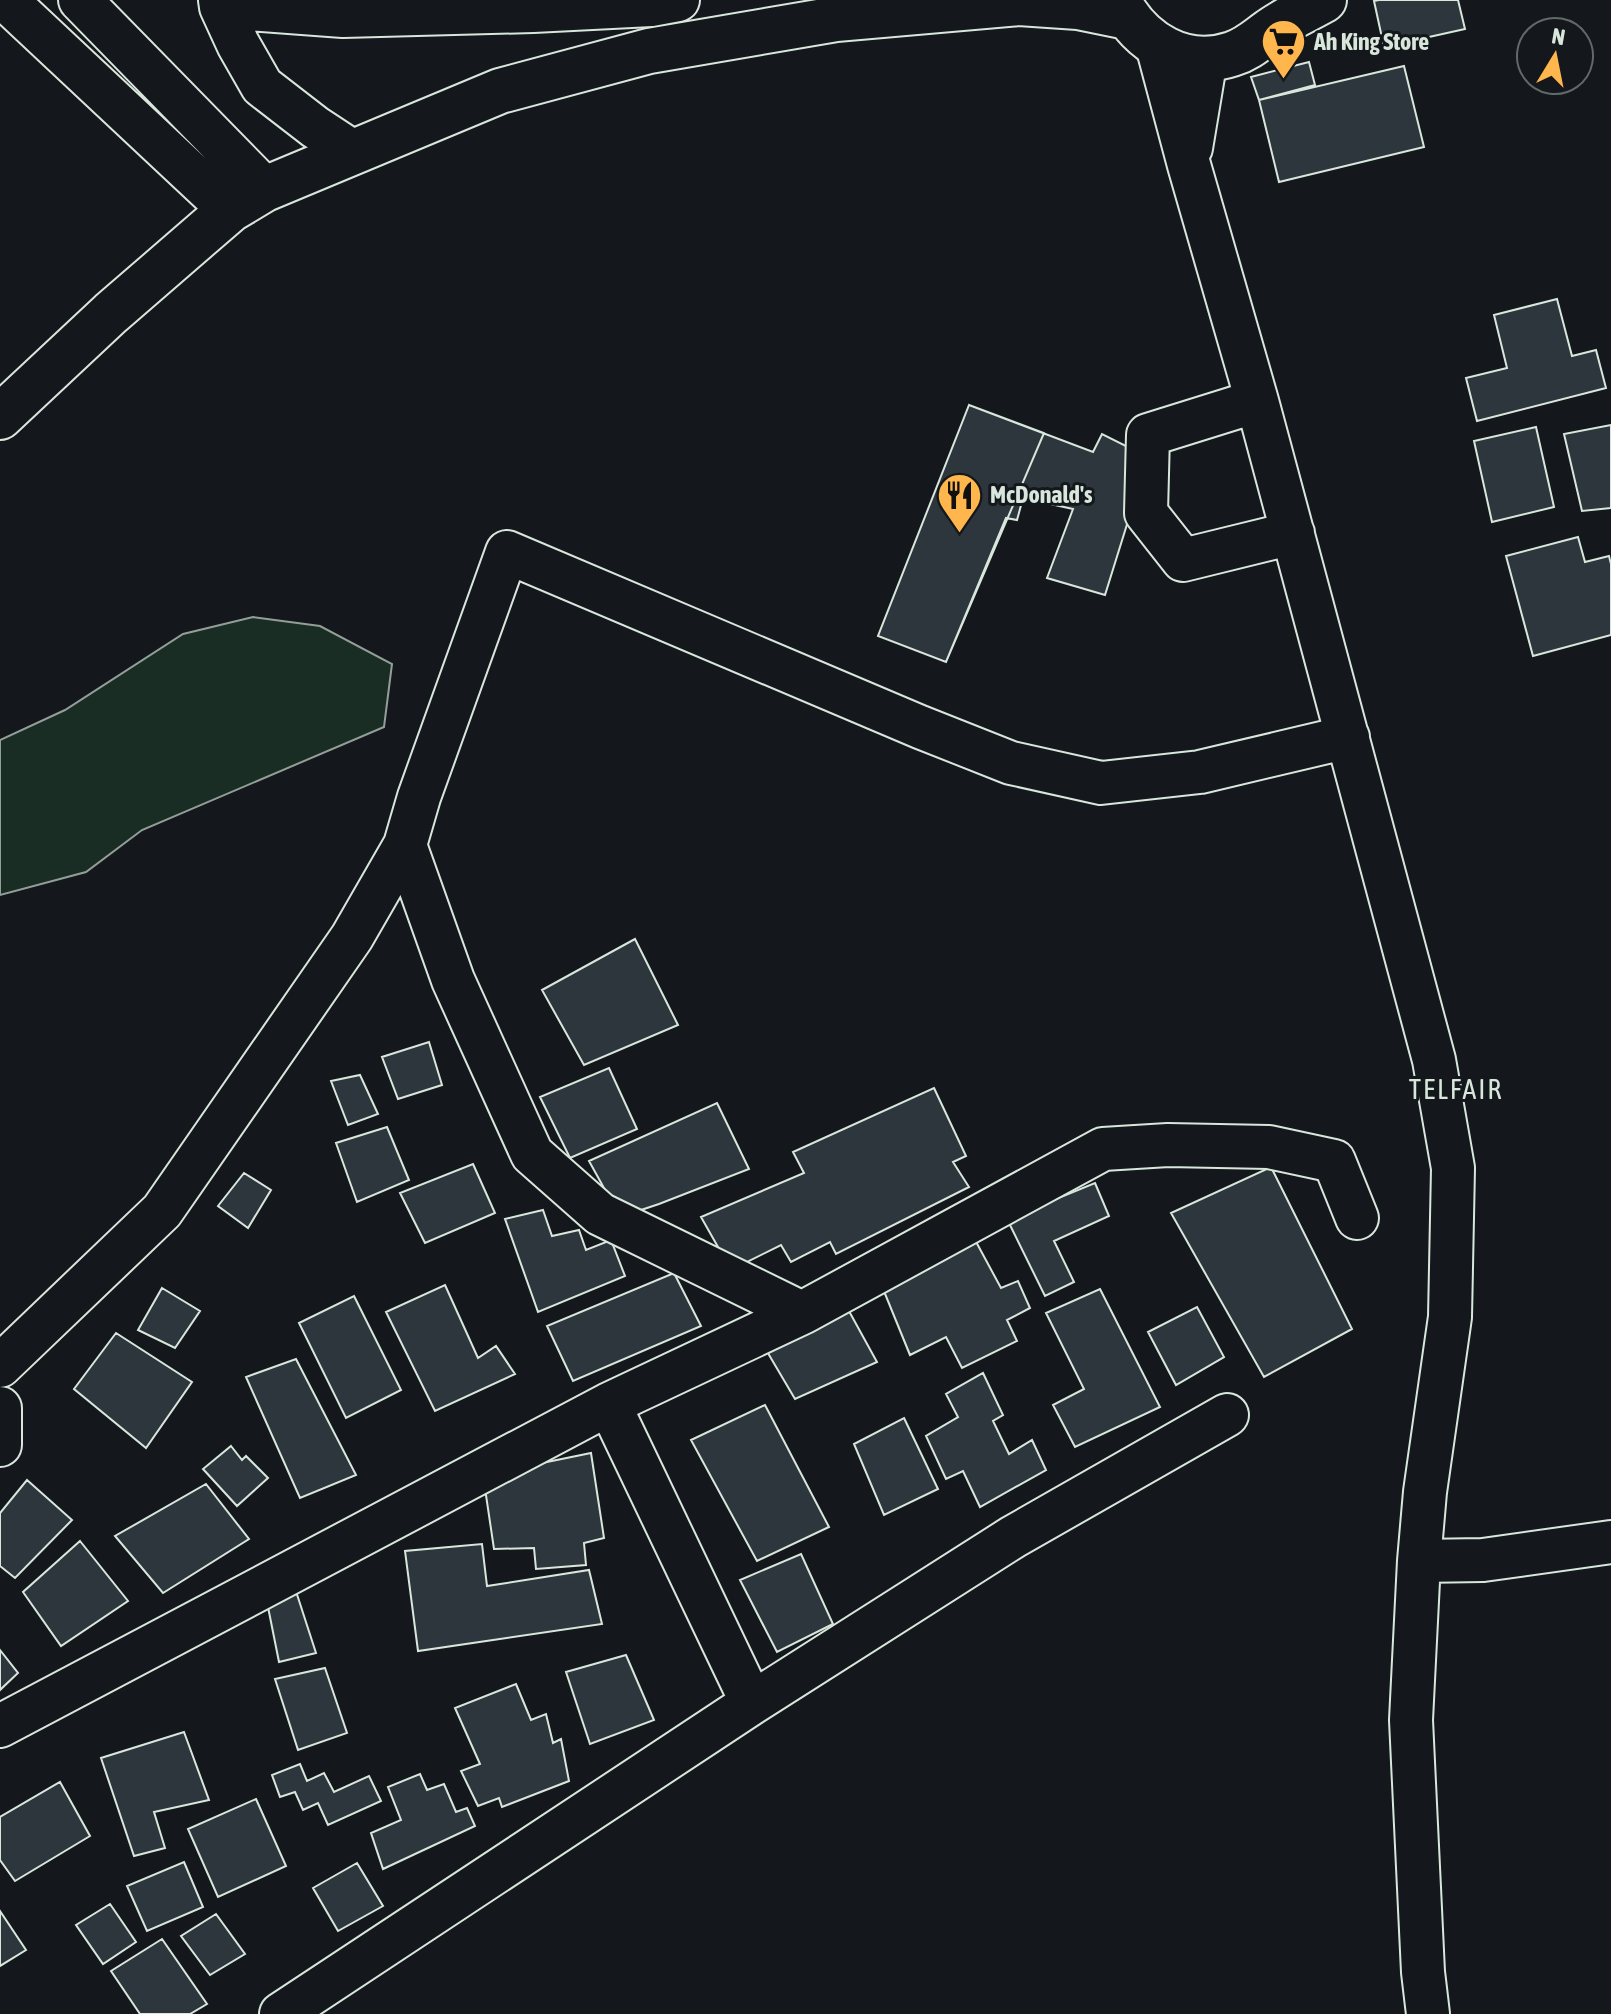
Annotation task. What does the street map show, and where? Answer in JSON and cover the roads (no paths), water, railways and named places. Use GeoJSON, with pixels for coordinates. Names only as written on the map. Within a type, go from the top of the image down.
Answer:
{"type":"FeatureCollection","features":[{"type":"Feature","properties":{"kind":"main road"},"geometry":{"type":"LineString","coordinates":[[0,417],[111,313],[248,199],[500,91],[649,51],[836,19],[1022,1],[1078,7],[1134,21],[1181,55],[1206,58],[1232,55],[1255,44],[1283,14],[1324,0]]}},
{"type":"Feature","properties":{"kind":"street"},"geometry":{"type":"LineString","coordinates":[[6,0],[248,199]]}},
{"type":"Feature","properties":{"kind":"street"},"geometry":{"type":"LineString","coordinates":[[80,0],[248,199]]}},
{"type":"Feature","properties":{"kind":"street"},"geometry":{"type":"LineString","coordinates":[[353,152],[262,86],[238,44],[221,4],[343,16],[533,6],[651,5],[678,0]]}},
{"type":"Feature","properties":{"kind":"street"},"geometry":{"type":"LineString","coordinates":[[1134,21],[1189,165],[1257,401],[1434,1060],[1453,1168],[1450,1317],[1425,1492],[1411,1720],[1423,1972],[1428,2014]]}},
{"type":"Feature","properties":{"kind":"street"},"geometry":{"type":"LineString","coordinates":[[1189,165],[1206,58]]}},
{"type":"Feature","properties":{"kind":"street"},"geometry":{"type":"LineString","coordinates":[[1257,401],[1148,435],[1146,513],[1183,560],[1293,533]]}},
{"type":"Feature","properties":{"kind":"street"},"geometry":{"type":"LineString","coordinates":[[0,1366],[162,1211],[352,937],[405,845],[419,797],[507,552],[998,758],[1101,783],[1200,772],[1348,737]]}},
{"type":"Feature","properties":{"kind":"street"},"geometry":{"type":"LineString","coordinates":[[405,845],[453,980],[532,1154],[600,1214],[802,1313]]}},
{"type":"Feature","properties":{"kind":"street"},"geometry":{"type":"LineString","coordinates":[[0,1726],[609,1404],[802,1313],[1103,1149],[1168,1145],[1269,1147],[1334,1161],[1357,1218]]}},
{"type":"Feature","properties":{"kind":"street"},"geometry":{"type":"LineString","coordinates":[[0,1342],[162,1211]]}},
{"type":"Feature","properties":{"kind":"street"},"geometry":{"type":"LineString","coordinates":[[609,1404],[752,1703]]}},
{"type":"Feature","properties":{"kind":"street"},"geometry":{"type":"LineString","coordinates":[[0,1408],[0,1445]]}},
{"type":"Feature","properties":{"kind":"street"},"geometry":{"type":"LineString","coordinates":[[281,2014],[752,1703],[1013,1537],[1227,1415]]}},
{"type":"Feature","properties":{"kind":"street"},"geometry":{"type":"LineString","coordinates":[[1419,1561],[1483,1560],[1611,1542]]}},
{"type":"Feature","properties":{"kind":"place","name":"Ah King Store"},"geometry":{"type":"Point","coordinates":[1283,81]}},
{"type":"Feature","properties":{"kind":"place","name":"McDonald's"},"geometry":{"type":"Point","coordinates":[959,534]}},
{"type":"Feature","properties":{"kind":"district","name":"TELFAIR"},"geometry":{"type":"Point","coordinates":[1456,1089]}}]}
